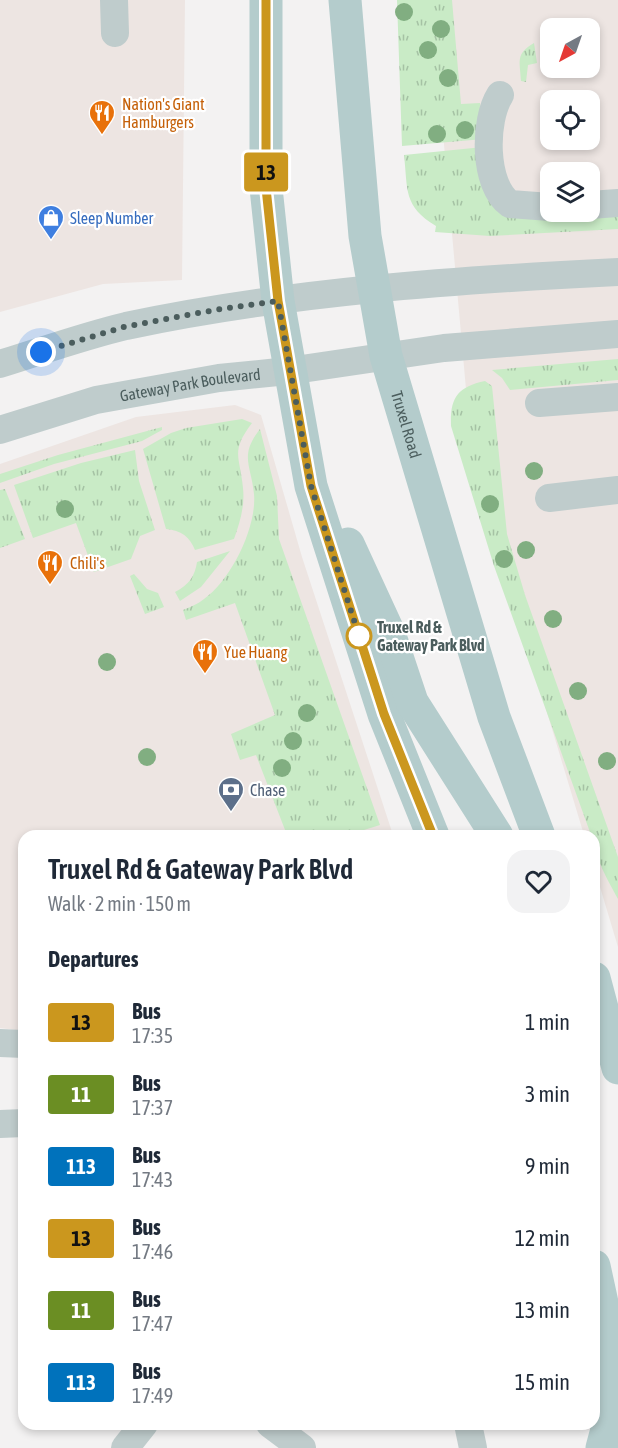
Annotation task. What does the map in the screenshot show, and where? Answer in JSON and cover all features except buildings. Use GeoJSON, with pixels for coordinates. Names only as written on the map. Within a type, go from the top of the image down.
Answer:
{"type":"FeatureCollection","features":[{"type":"Feature","properties":{"kind":"main road"},"geometry":{"type":"LineString","coordinates":[[266,0],[266,188],[288,371],[305,446],[311,486],[384,714],[431,830]]}},
{"type":"Feature","properties":{"kind":"main road","name":"Truxel Road"},"geometry":{"type":"LineString","coordinates":[[345,0],[355,142],[373,290],[386,356],[494,717],[537,830]]}},
{"type":"Feature","properties":{"kind":"main road"},"geometry":{"type":"LineString","coordinates":[[305,446],[389,633],[412,702],[493,830]]}},
{"type":"Feature","properties":{"kind":"main road"},"geometry":{"type":"LineString","coordinates":[[600,1003],[618,1068]]}},
{"type":"Feature","properties":{"kind":"main road"},"geometry":{"type":"LineString","coordinates":[[600,1294],[614,1407],[601,1448]]}},
{"type":"Feature","properties":{"kind":"main road"},"geometry":{"type":"LineString","coordinates":[[598,1430],[601,1448]]}},
{"type":"Feature","properties":{"kind":"street"},"geometry":{"type":"LineString","coordinates":[[114,0],[115,33]]}},
{"type":"Feature","properties":{"kind":"street"},"geometry":{"type":"LineString","coordinates":[[500,94],[491,122],[489,145],[496,189],[510,204],[540,206]]}},
{"type":"Feature","properties":{"kind":"street"},"geometry":{"type":"LineString","coordinates":[[600,205],[618,203]]}},
{"type":"Feature","properties":{"kind":"street"},"geometry":{"type":"LineString","coordinates":[[0,364],[124,327],[220,309],[373,290],[618,272]]}},
{"type":"Feature","properties":{"kind":"street","name":"Gateway Park Boulevard"},"geometry":{"type":"LineString","coordinates":[[0,430],[96,400],[219,378],[288,371],[454,347],[618,334]]}},
{"type":"Feature","properties":{"kind":"street"},"geometry":{"type":"LineString","coordinates":[[539,403],[618,397]]}},
{"type":"Feature","properties":{"kind":"street"},"geometry":{"type":"LineString","coordinates":[[549,498],[618,490]]}},
{"type":"Feature","properties":{"kind":"street"},"geometry":{"type":"LineString","coordinates":[[0,1043],[18,1044]]}},
{"type":"Feature","properties":{"kind":"street"},"geometry":{"type":"LineString","coordinates":[[0,1124],[18,1123]]}},
{"type":"Feature","properties":{"kind":"street"},"geometry":{"type":"LineString","coordinates":[[125,1448],[139,1430]]}},
{"type":"Feature","properties":{"kind":"street"},"geometry":{"type":"LineString","coordinates":[[278,1430],[302,1448]]}},
{"type":"Feature","properties":{"kind":"street"},"geometry":{"type":"LineString","coordinates":[[469,1430],[473,1448]]}},
{"type":"Feature","properties":{"kind":"shaded area"},"geometry":{"type":"Polygon","coordinates":[[[0,0],[185,0],[182,280],[103,284],[0,312],[0,0]]]}},
{"type":"Feature","properties":{"kind":"shaded area"},"geometry":{"type":"Polygon","coordinates":[[[431,0],[618,0],[618,947],[600,887],[600,830],[582,830],[473,467],[431,0]]]}},
{"type":"Feature","properties":{"kind":"shaded area"},"geometry":{"type":"Polygon","coordinates":[[[235,405],[261,415],[302,557],[391,830],[18,830],[18,1030],[0,1028],[0,464],[136,417],[235,405]]]}},
{"type":"Feature","properties":{"kind":"green space"},"geometry":{"type":"Polygon","coordinates":[[[397,0],[452,0],[461,104],[480,103],[484,139],[402,146],[397,0]]]}},
{"type":"Feature","properties":{"kind":"green space"},"geometry":{"type":"Polygon","coordinates":[[[534,43],[537,63],[528,65],[526,82],[521,81],[521,55],[534,43]]]}},
{"type":"Feature","properties":{"kind":"green space"},"geometry":{"type":"Polygon","coordinates":[[[483,147],[488,199],[540,208],[540,222],[600,222],[600,209],[618,206],[618,229],[490,236],[435,232],[436,226],[425,219],[412,204],[407,188],[404,155],[483,147]]]}},
{"type":"Feature","properties":{"kind":"green space"},"geometry":{"type":"Polygon","coordinates":[[[618,359],[618,380],[510,390],[502,378],[492,370],[618,359]]]}},
{"type":"Feature","properties":{"kind":"green space"},"geometry":{"type":"Polygon","coordinates":[[[485,381],[492,386],[507,534],[525,595],[618,857],[618,899],[600,863],[600,830],[589,830],[494,566],[451,426],[452,408],[457,395],[485,381]]]}},
{"type":"Feature","properties":{"kind":"green space"},"geometry":{"type":"Polygon","coordinates":[[[242,419],[252,423],[241,441],[238,454],[243,501],[234,539],[195,550],[184,535],[166,529],[143,449],[171,433],[186,428],[242,419]]]}},
{"type":"Feature","properties":{"kind":"green space"},"geometry":{"type":"Polygon","coordinates":[[[162,427],[162,430],[142,441],[54,464],[0,483],[0,474],[58,455],[162,427]]]}},
{"type":"Feature","properties":{"kind":"green space"},"geometry":{"type":"Polygon","coordinates":[[[260,429],[277,496],[279,539],[380,825],[364,830],[285,830],[256,755],[240,760],[231,734],[275,715],[235,603],[186,620],[183,610],[199,602],[224,579],[247,537],[254,507],[248,454],[260,429]]]}},
{"type":"Feature","properties":{"kind":"green space"},"geometry":{"type":"Polygon","coordinates":[[[135,450],[139,481],[155,530],[140,536],[131,559],[94,572],[76,523],[33,538],[14,485],[81,463],[135,450]]]}},
{"type":"Feature","properties":{"kind":"green space"},"geometry":{"type":"Polygon","coordinates":[[[5,489],[25,539],[0,548],[0,490],[5,489]]]}},
{"type":"Feature","properties":{"kind":"green space"},"geometry":{"type":"Polygon","coordinates":[[[230,551],[201,587],[180,601],[175,592],[191,580],[197,562],[230,551]]]}},
{"type":"Feature","properties":{"kind":"green space"},"geometry":{"type":"Polygon","coordinates":[[[134,574],[147,589],[158,593],[164,607],[145,614],[130,576],[134,574]]]}},
{"type":"Feature","properties":{"kind":"bus line","name":"13"},"geometry":{"type":"LineString","coordinates":[[266,0],[266,188],[288,371],[305,446],[311,486],[384,714],[431,830]]}},
{"type":"Feature","properties":{"kind":"place","name":"Nation's Giant Hamburgers"},"geometry":{"type":"Point","coordinates":[102,136]}},
{"type":"Feature","properties":{"kind":"place","name":"Sleep Number"},"geometry":{"type":"Point","coordinates":[51,241]}},
{"type":"Feature","properties":{"kind":"place","name":"Chili's"},"geometry":{"type":"Point","coordinates":[50,586]}},
{"type":"Feature","properties":{"kind":"place","name":"Truxel Rd & Gateway Park Blvd"},"geometry":{"type":"Point","coordinates":[359,636]}},
{"type":"Feature","properties":{"kind":"place","name":"Yue Huang"},"geometry":{"type":"Point","coordinates":[205,675]}},
{"type":"Feature","properties":{"kind":"place","name":"Chase"},"geometry":{"type":"Point","coordinates":[231,813]}},
{"type":"Feature","properties":{"kind":"route"},"geometry":{"type":"LineString","coordinates":[[41,352],[124,327],[278,301],[288,371],[305,446],[311,486],[359,636]]}}]}
